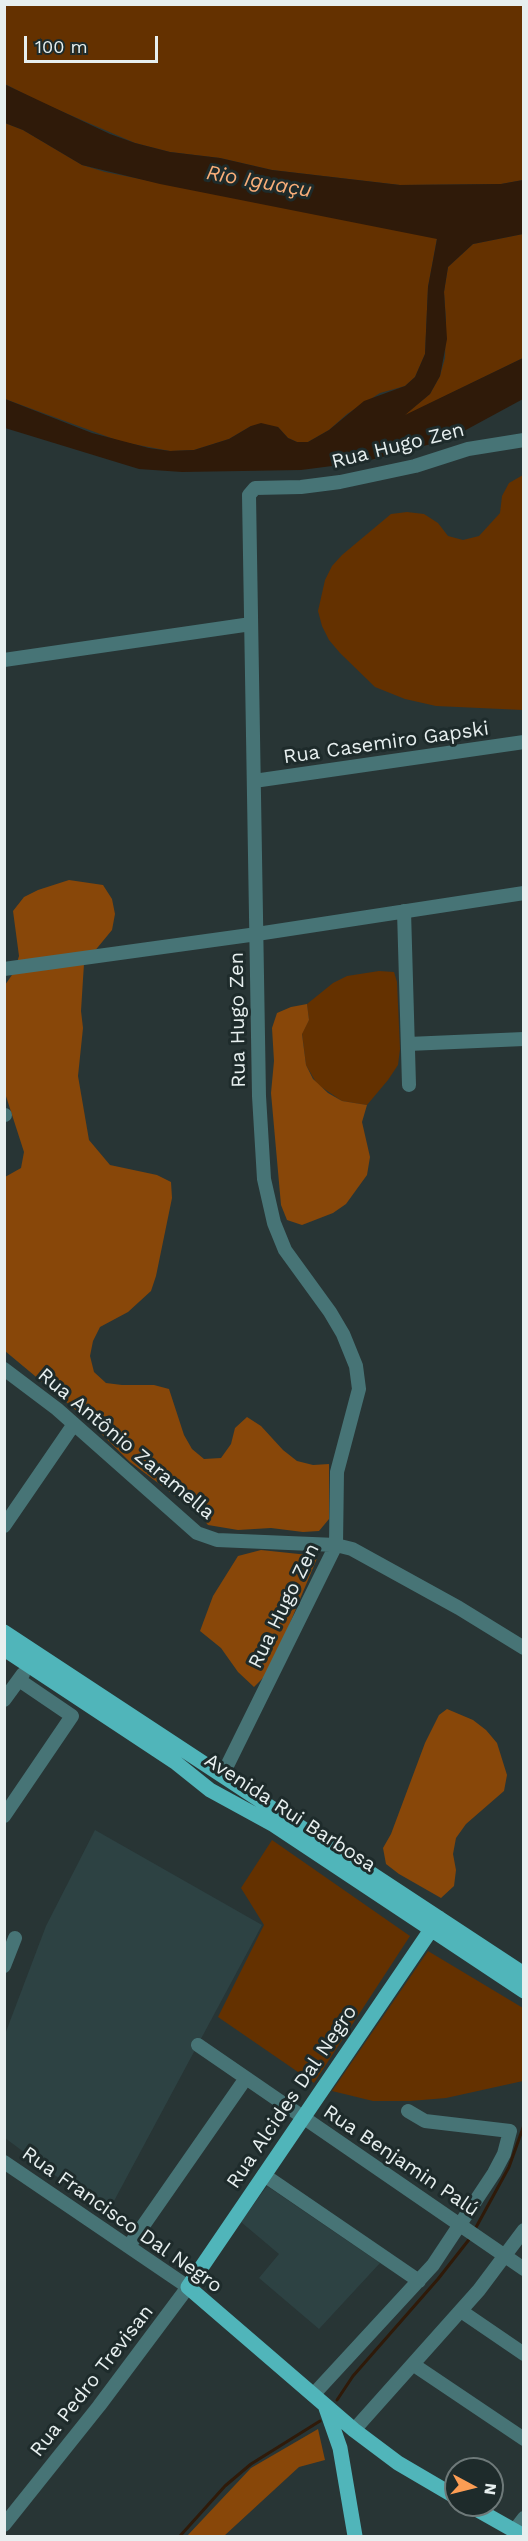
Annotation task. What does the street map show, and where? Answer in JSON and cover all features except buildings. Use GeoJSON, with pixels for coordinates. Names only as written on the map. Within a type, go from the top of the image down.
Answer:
{"type":"FeatureCollection","features":[{"type":"Feature","properties":{"kind":"main road","name":"Avenida Rui Barbosa"},"geometry":{"type":"LineString","coordinates":[[4,1632],[224,1776],[435,1924],[524,1991]]}},
{"type":"Feature","properties":{"kind":"main road","name":"Avenida Rui Barbosa"},"geometry":{"type":"LineString","coordinates":[[4,1649],[175,1761],[212,1792],[274,1825],[435,1924],[524,1974]]}},
{"type":"Feature","properties":{"kind":"main road"},"geometry":{"type":"LineString","coordinates":[[212,1792],[226,1791],[229,1784],[224,1776]]}},
{"type":"Feature","properties":{"kind":"main road","name":"Rua Alcides Dal Negro"},"geometry":{"type":"LineString","coordinates":[[188,2288],[435,1924]]}},
{"type":"Feature","properties":{"kind":"main road","name":"Rua Francisco Dal Negro"},"geometry":{"type":"LineString","coordinates":[[188,2288],[354,2430],[398,2463],[444,2490]]}},
{"type":"Feature","properties":{"kind":"main road"},"geometry":{"type":"LineString","coordinates":[[325,2406],[340,2448],[355,2536]]}},
{"type":"Feature","properties":{"kind":"main road"},"geometry":{"type":"LineString","coordinates":[[340,2448],[346,2435],[354,2430]]}},
{"type":"Feature","properties":{"kind":"main road"},"geometry":{"type":"LineString","coordinates":[[490,2517],[519,2534]]}},
{"type":"Feature","properties":{"kind":"street","name":"Rua Hugo Zen"},"geometry":{"type":"LineString","coordinates":[[224,1776],[336,1545],[337,1472],[357,1397],[359,1379],[351,1350],[336,1322],[285,1250],[269,1202],[260,1128],[249,495],[255,488],[340,482],[415,466],[468,449],[524,440]]}},
{"type":"Feature","properties":{"kind":"street"},"geometry":{"type":"LineString","coordinates":[[4,660],[251,624]]}},
{"type":"Feature","properties":{"kind":"street","name":"Rua Casemiro Gapski"},"geometry":{"type":"LineString","coordinates":[[254,782],[524,742]]}},
{"type":"Feature","properties":{"kind":"street"},"geometry":{"type":"LineString","coordinates":[[4,969],[257,934],[524,892]]}},
{"type":"Feature","properties":{"kind":"street"},"geometry":{"type":"LineString","coordinates":[[404,911],[409,1085]]}},
{"type":"Feature","properties":{"kind":"street"},"geometry":{"type":"LineString","coordinates":[[408,1044],[524,1039]]}},
{"type":"Feature","properties":{"kind":"street","name":"Rua Antônio Zaramella"},"geometry":{"type":"LineString","coordinates":[[4,1369],[74,1424],[197,1533],[229,1541],[336,1545],[366,1555],[524,1648]]}},
{"type":"Feature","properties":{"kind":"street"},"geometry":{"type":"LineString","coordinates":[[4,1526],[74,1424]]}},
{"type":"Feature","properties":{"kind":"street"},"geometry":{"type":"LineString","coordinates":[[4,1700],[29,1665]]}},
{"type":"Feature","properties":{"kind":"street"},"geometry":{"type":"LineString","coordinates":[[4,1816],[72,1716],[19,1680]]}},
{"type":"Feature","properties":{"kind":"street"},"geometry":{"type":"LineString","coordinates":[[4,1966],[15,1938]]}},
{"type":"Feature","properties":{"kind":"street","name":"Rua Benjamin Palú"},"geometry":{"type":"LineString","coordinates":[[198,2045],[524,2269]]}},
{"type":"Feature","properties":{"kind":"street"},"geometry":{"type":"LineString","coordinates":[[129,2246],[246,2078]]}},
{"type":"Feature","properties":{"kind":"street"},"geometry":{"type":"LineString","coordinates":[[313,2395],[442,2253],[468,2230],[500,2163],[510,2131],[429,2121],[408,2111]]}},
{"type":"Feature","properties":{"kind":"street","name":"Rua Francisco Dal Negro"},"geometry":{"type":"LineString","coordinates":[[4,2162],[188,2288]]}},
{"type":"Feature","properties":{"kind":"street"},"geometry":{"type":"LineString","coordinates":[[264,2175],[418,2282]]}},
{"type":"Feature","properties":{"kind":"street"},"geometry":{"type":"LineString","coordinates":[[354,2430],[461,2311],[524,2230]]}},
{"type":"Feature","properties":{"kind":"street","name":"Rua Pedro Trevisan"},"geometry":{"type":"LineString","coordinates":[[4,2525],[106,2397],[188,2288]]}},
{"type":"Feature","properties":{"kind":"street"},"geometry":{"type":"LineString","coordinates":[[461,2311],[524,2354]]}},
{"type":"Feature","properties":{"kind":"street"},"geometry":{"type":"LineString","coordinates":[[414,2365],[524,2439]]}},
{"type":"Feature","properties":{"kind":"street"},"geometry":{"type":"LineString","coordinates":[[519,2534],[524,2518]]}},
{"type":"Feature","properties":{"kind":"shaded area"},"geometry":{"type":"Polygon","coordinates":[[[5,5],[523,5],[523,180],[501,184],[400,185],[272,170],[220,158],[170,152],[135,143],[40,102],[5,84],[5,5]]]}},
{"type":"Feature","properties":{"kind":"shaded area"},"geometry":{"type":"Polygon","coordinates":[[[5,123],[23,130],[82,165],[105,172],[437,238],[428,287],[425,354],[415,377],[405,386],[380,393],[347,414],[329,430],[308,442],[297,442],[288,438],[278,427],[251,426],[229,439],[194,450],[170,451],[122,442],[5,399],[5,123]]]}},
{"type":"Feature","properties":{"kind":"shaded area"},"geometry":{"type":"Polygon","coordinates":[[[523,234],[523,358],[402,417],[430,394],[440,376],[445,358],[444,292],[448,267],[473,244],[523,234]]]}},
{"type":"Feature","properties":{"kind":"shaded area"},"geometry":{"type":"Polygon","coordinates":[[[523,475],[523,710],[436,706],[405,699],[375,687],[340,653],[329,640],[322,626],[318,611],[325,580],[332,566],[391,514],[407,512],[424,514],[438,523],[448,536],[463,540],[479,536],[500,513],[502,496],[509,483],[523,475]]]}},
{"type":"Feature","properties":{"kind":"shaded area"},"geometry":{"type":"Polygon","coordinates":[[[69,880],[103,885],[112,899],[115,914],[112,930],[84,964],[81,1011],[83,1028],[78,1076],[89,1140],[110,1165],[157,1175],[171,1182],[172,1198],[151,1291],[128,1312],[100,1327],[93,1341],[90,1356],[94,1372],[106,1383],[154,1385],[169,1389],[184,1435],[192,1449],[204,1459],[221,1458],[231,1444],[235,1428],[247,1417],[261,1426],[283,1450],[297,1461],[313,1465],[329,1464],[329,1519],[319,1531],[303,1532],[271,1528],[238,1530],[208,1525],[197,1512],[130,1462],[83,1416],[5,1351],[5,1177],[21,1168],[24,1152],[4,1090],[5,985],[14,972],[19,956],[13,911],[24,897],[69,880]]]}},
{"type":"Feature","properties":{"kind":"shaded area"},"geometry":{"type":"Polygon","coordinates":[[[379,971],[394,972],[397,982],[400,1049],[398,1065],[367,1105],[342,1101],[317,1084],[306,1065],[302,1033],[309,1020],[307,1004],[333,983],[347,976],[379,971]]]}},
{"type":"Feature","properties":{"kind":"shaded area"},"geometry":{"type":"Polygon","coordinates":[[[307,1004],[309,1020],[302,1034],[306,1065],[313,1079],[328,1093],[342,1101],[367,1105],[362,1122],[370,1157],[367,1175],[346,1204],[333,1213],[302,1225],[287,1220],[281,1205],[271,1093],[274,1061],[272,1028],[277,1013],[307,1004]]]}},
{"type":"Feature","properties":{"kind":"shaded area"},"geometry":{"type":"Polygon","coordinates":[[[261,1550],[318,1556],[270,1671],[254,1687],[238,1672],[221,1648],[200,1631],[213,1596],[238,1556],[261,1550]]]}},
{"type":"Feature","properties":{"kind":"shaded area"},"geometry":{"type":"Polygon","coordinates":[[[447,1709],[473,1720],[486,1730],[497,1743],[507,1775],[504,1791],[466,1824],[456,1838],[453,1854],[456,1870],[454,1886],[441,1898],[386,1864],[383,1848],[391,1834],[425,1743],[439,1715],[447,1709]]]}},
{"type":"Feature","properties":{"kind":"shaded area"},"geometry":{"type":"Polygon","coordinates":[[[95,1830],[262,1925],[107,2214],[5,2138],[4,2037],[46,1926],[95,1830]]]}},
{"type":"Feature","properties":{"kind":"shaded area"},"geometry":{"type":"Polygon","coordinates":[[[272,1840],[410,1936],[314,2083],[218,2017],[264,1925],[241,1888],[272,1840]]]}},
{"type":"Feature","properties":{"kind":"shaded area"},"geometry":{"type":"Polygon","coordinates":[[[428,1951],[523,2008],[523,2081],[446,2098],[410,2101],[373,2101],[332,2091],[428,1951]]]}},
{"type":"Feature","properties":{"kind":"shaded area"},"geometry":{"type":"Polygon","coordinates":[[[267,2186],[380,2263],[319,2329],[259,2278],[279,2254],[241,2222],[267,2186]]]}},
{"type":"Feature","properties":{"kind":"shaded area"},"geometry":{"type":"Polygon","coordinates":[[[318,2429],[325,2460],[299,2467],[224,2536],[187,2536],[251,2468],[318,2429]]]}},
{"type":"Feature","properties":{"kind":"water","name":"Rio Iguaçu"},"geometry":{"type":"Polygon","coordinates":[[[4,84],[110,134],[170,152],[220,158],[272,170],[400,185],[501,184],[523,180],[523,234],[473,244],[448,267],[444,292],[447,339],[440,376],[430,394],[405,415],[523,358],[523,399],[464,431],[431,444],[363,462],[301,470],[182,472],[139,469],[5,428],[5,399],[92,433],[170,451],[194,450],[229,439],[261,423],[278,427],[288,438],[297,442],[308,442],[329,430],[364,401],[405,386],[415,377],[425,354],[428,287],[437,239],[160,184],[82,165],[23,130],[5,123],[4,84]]]}},
{"type":"Feature","properties":{"kind":"waterway"},"geometry":{"type":"LineString","coordinates":[[474,2231],[509,2167],[524,2125]]}},
{"type":"Feature","properties":{"kind":"waterway"},"geometry":{"type":"LineString","coordinates":[[337,2400],[353,2376],[438,2279],[471,2237]]}},
{"type":"Feature","properties":{"kind":"waterway"},"geometry":{"type":"LineString","coordinates":[[180,2536],[225,2486],[251,2464],[320,2421]]}}]}
